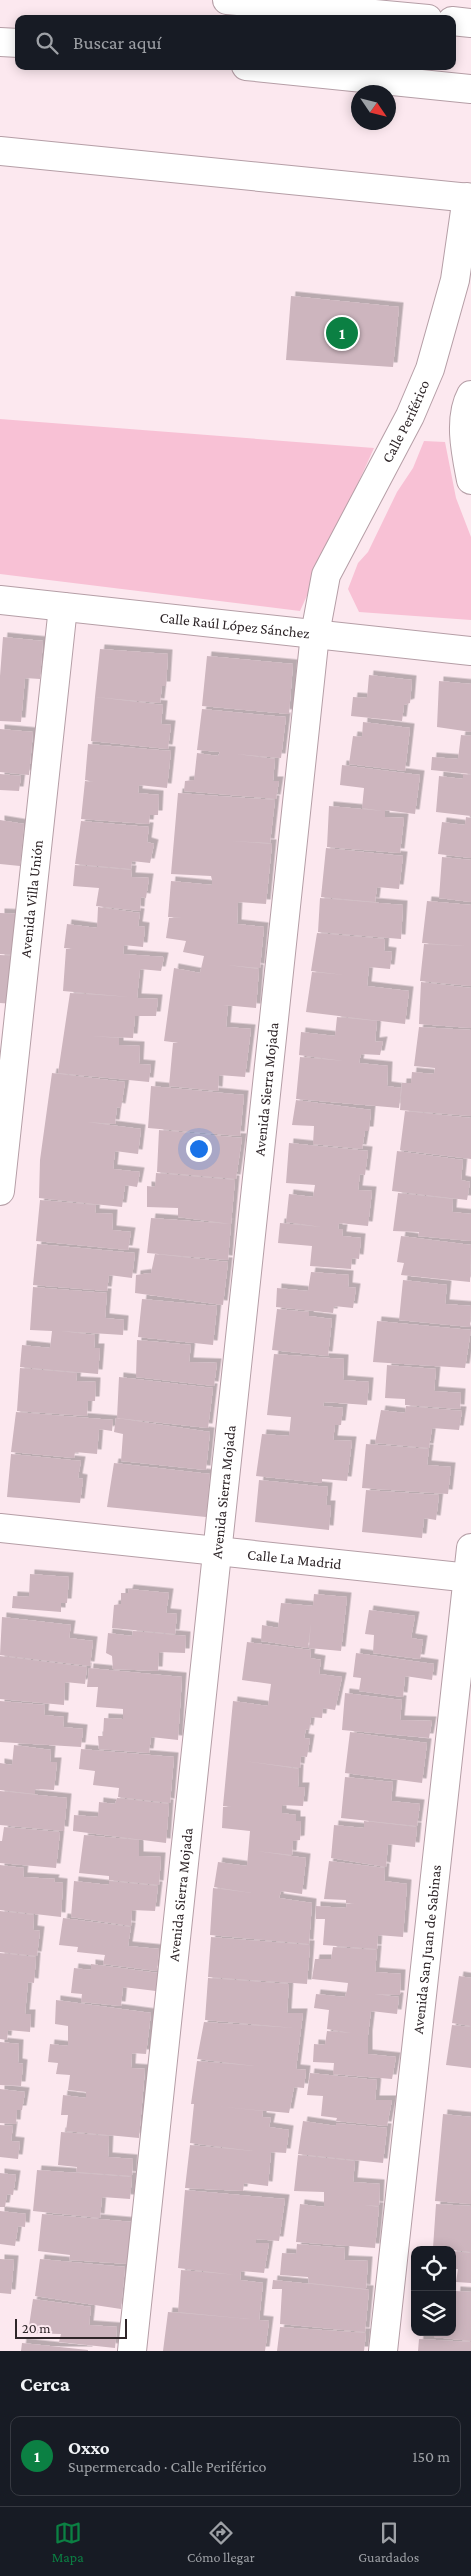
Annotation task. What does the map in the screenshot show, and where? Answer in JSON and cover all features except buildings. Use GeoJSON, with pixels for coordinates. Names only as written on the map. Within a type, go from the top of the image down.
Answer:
{"type":"FeatureCollection","features":[{"type":"Feature","properties":{"kind":"main road"},"geometry":{"type":"LineString","coordinates":[[227,0],[386,15]]}},
{"type":"Feature","properties":{"kind":"main road"},"geometry":{"type":"LineString","coordinates":[[456,21],[471,23]]}},
{"type":"Feature","properties":{"kind":"main road"},"geometry":{"type":"LineString","coordinates":[[0,42],[15,44]]}},
{"type":"Feature","properties":{"kind":"main road"},"geometry":{"type":"LineString","coordinates":[[285,70],[471,89]]}},
{"type":"Feature","properties":{"kind":"main road"},"geometry":{"type":"LineString","coordinates":[[0,151],[469,197]]}},
{"type":"Feature","properties":{"kind":"main road","name":"Calle Periférico"},"geometry":{"type":"LineString","coordinates":[[315,634],[326,575],[410,416],[430,369],[455,280],[469,197]]}},
{"type":"Feature","properties":{"kind":"main road"},"geometry":{"type":"LineString","coordinates":[[471,396],[465,406],[464,429],[471,480]]}},
{"type":"Feature","properties":{"kind":"main road","name":"Calle Raúl López Sánchez"},"geometry":{"type":"LineString","coordinates":[[0,600],[471,651]]}},
{"type":"Feature","properties":{"kind":"main road","name":"Avenida Villa Unión"},"geometry":{"type":"LineString","coordinates":[[0,1191],[63,607]]}},
{"type":"Feature","properties":{"kind":"main road","name":"Avenida Sierra Mojada"},"geometry":{"type":"LineString","coordinates":[[132,2351],[315,634]]}},
{"type":"Feature","properties":{"kind":"main road","name":"Calle La Madrid"},"geometry":{"type":"LineString","coordinates":[[0,1528],[469,1578]]}},
{"type":"Feature","properties":{"kind":"main road","name":"Avenida San Juan de Sabinas"},"geometry":{"type":"LineString","coordinates":[[384,2351],[471,1548]]}},
{"type":"Feature","properties":{"kind":"shaded area"},"geometry":{"type":"Polygon","coordinates":[[[0,419],[374,448],[300,611],[0,574],[0,419]]]}},
{"type":"Feature","properties":{"kind":"shaded area"},"geometry":{"type":"Polygon","coordinates":[[[424,441],[445,442],[456,498],[471,537],[471,620],[359,612],[348,589],[358,563],[368,552],[397,492],[413,468],[424,441]]]}},
{"type":"Feature","properties":{"kind":"place","name":"Oxxo"},"geometry":{"type":"Point","coordinates":[342,333]}}]}
